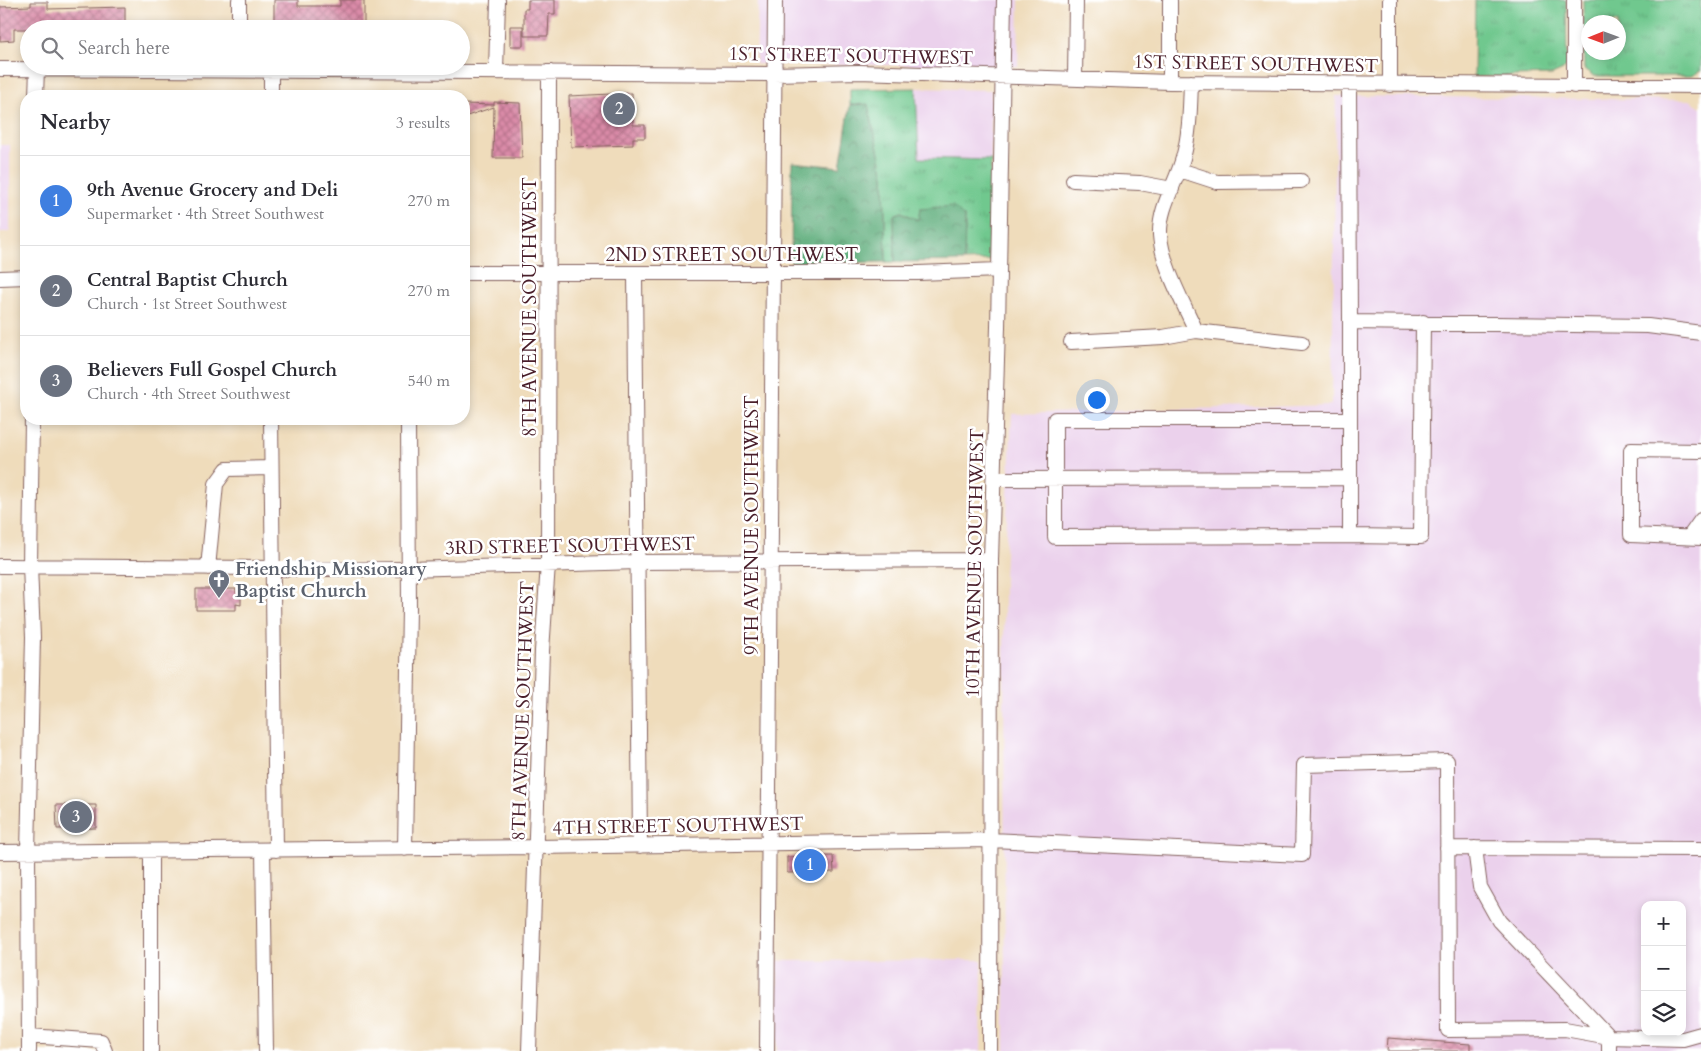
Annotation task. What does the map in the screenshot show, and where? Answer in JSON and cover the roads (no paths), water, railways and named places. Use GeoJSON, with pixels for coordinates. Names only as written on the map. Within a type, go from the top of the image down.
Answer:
{"type":"FeatureCollection","features":[{"type":"Feature","properties":{"kind":"street"},"geometry":{"type":"LineString","coordinates":[[239,0],[239,20]]}},
{"type":"Feature","properties":{"kind":"street"},"geometry":{"type":"LineString","coordinates":[[496,71],[498,0]]}},
{"type":"Feature","properties":{"kind":"street","name":"9TH AVENUE SOUTHWEST"},"geometry":{"type":"LineString","coordinates":[[767,1051],[775,0]]}},
{"type":"Feature","properties":{"kind":"street","name":"10TH AVENUE SOUTHWEST"},"geometry":{"type":"LineString","coordinates":[[990,1051],[991,560],[1004,0]]}},
{"type":"Feature","properties":{"kind":"street"},"geometry":{"type":"LineString","coordinates":[[1075,79],[1076,0]]}},
{"type":"Feature","properties":{"kind":"street"},"geometry":{"type":"LineString","coordinates":[[1170,0],[1170,82]]}},
{"type":"Feature","properties":{"kind":"street"},"geometry":{"type":"LineString","coordinates":[[1390,0],[1390,85]]}},
{"type":"Feature","properties":{"kind":"street"},"geometry":{"type":"LineString","coordinates":[[1574,0],[1574,86]]}},
{"type":"Feature","properties":{"kind":"street","name":"1ST STREET SOUTHWEST"},"geometry":{"type":"LineString","coordinates":[[0,69],[20,69]]}},
{"type":"Feature","properties":{"kind":"street","name":"1ST STREET SOUTHWEST"},"geometry":{"type":"LineString","coordinates":[[470,71],[774,74],[859,72],[1170,82],[1701,86]]}},
{"type":"Feature","properties":{"kind":"street","name":"8TH AVENUE SOUTHWEST"},"geometry":{"type":"LineString","coordinates":[[529,1051],[542,651],[548,564],[549,72]]}},
{"type":"Feature","properties":{"kind":"street"},"geometry":{"type":"LineString","coordinates":[[36,90],[37,75]]}},
{"type":"Feature","properties":{"kind":"street"},"geometry":{"type":"LineString","coordinates":[[271,90],[272,75]]}},
{"type":"Feature","properties":{"kind":"street"},"geometry":{"type":"LineString","coordinates":[[1191,82],[1189,128],[1180,170],[1161,224],[1162,247],[1196,332]]}},
{"type":"Feature","properties":{"kind":"street"},"geometry":{"type":"LineString","coordinates":[[1349,84],[1350,536]]}},
{"type":"Feature","properties":{"kind":"street"},"geometry":{"type":"LineString","coordinates":[[1180,170],[1217,182],[1301,181]]}},
{"type":"Feature","properties":{"kind":"street"},"geometry":{"type":"LineString","coordinates":[[1073,180],[1140,183],[1172,189]]}},
{"type":"Feature","properties":{"kind":"street","name":"2ND STREET SOUTHWEST"},"geometry":{"type":"LineString","coordinates":[[470,273],[772,274],[918,273],[999,270]]}},
{"type":"Feature","properties":{"kind":"street"},"geometry":{"type":"LineString","coordinates":[[635,274],[640,846]]}},
{"type":"Feature","properties":{"kind":"street"},"geometry":{"type":"LineString","coordinates":[[0,278],[20,277]]}},
{"type":"Feature","properties":{"kind":"street"},"geometry":{"type":"LineString","coordinates":[[1350,322],[1648,326],[1701,333]]}},
{"type":"Feature","properties":{"kind":"street"},"geometry":{"type":"LineString","coordinates":[[1350,419],[1055,419],[1055,537],[1421,537],[1423,322]]}},
{"type":"Feature","properties":{"kind":"street"},"geometry":{"type":"LineString","coordinates":[[1072,342],[1163,337],[1196,332],[1302,344]]}},
{"type":"Feature","properties":{"kind":"street"},"geometry":{"type":"LineString","coordinates":[[29,1051],[28,852],[33,637],[30,566],[32,425]]}},
{"type":"Feature","properties":{"kind":"street"},"geometry":{"type":"LineString","coordinates":[[266,1051],[273,570],[271,425]]}},
{"type":"Feature","properties":{"kind":"street"},"geometry":{"type":"LineString","coordinates":[[405,849],[409,569],[408,425]]}},
{"type":"Feature","properties":{"kind":"street"},"geometry":{"type":"LineString","coordinates":[[1701,451],[1631,450],[1631,535],[1695,537],[1701,520]]}},
{"type":"Feature","properties":{"kind":"street"},"geometry":{"type":"LineString","coordinates":[[208,568],[216,484],[227,469],[271,468]]}},
{"type":"Feature","properties":{"kind":"street"},"geometry":{"type":"LineString","coordinates":[[994,479],[1350,478]]}},
{"type":"Feature","properties":{"kind":"street","name":"3RD STREET SOUTHWEST"},"geometry":{"type":"LineString","coordinates":[[0,566],[273,570],[409,569],[637,562],[991,560]]}},
{"type":"Feature","properties":{"kind":"street","name":"4TH STREET SOUTHWEST"},"geometry":{"type":"LineString","coordinates":[[0,852],[536,848],[991,840],[1302,855],[1304,766],[1447,761],[1447,848]]}},
{"type":"Feature","properties":{"kind":"street"},"geometry":{"type":"LineString","coordinates":[[1701,849],[1447,848],[1448,1030],[1564,1029],[1609,1044],[1683,1038],[1701,1034]]}},
{"type":"Feature","properties":{"kind":"street"},"geometry":{"type":"LineString","coordinates":[[1475,848],[1480,887],[1499,921],[1609,1044]]}},
{"type":"Feature","properties":{"kind":"street"},"geometry":{"type":"LineString","coordinates":[[151,851],[151,1051]]}},
{"type":"Feature","properties":{"kind":"street"},"geometry":{"type":"LineString","coordinates":[[29,1036],[101,1041],[105,1051]]}},
{"type":"Feature","properties":{"kind":"place","name":"Central Baptist Church"},"geometry":{"type":"Point","coordinates":[619,109]}},
{"type":"Feature","properties":{"kind":"place","name":"Friendship Missionary Baptist Church"},"geometry":{"type":"Point","coordinates":[219,599]}},
{"type":"Feature","properties":{"kind":"place","name":"Believers Full Gospel Church"},"geometry":{"type":"Point","coordinates":[76,817]}},
{"type":"Feature","properties":{"kind":"place","name":"9th Avenue Grocery and Deli"},"geometry":{"type":"Point","coordinates":[810,865]}}]}
